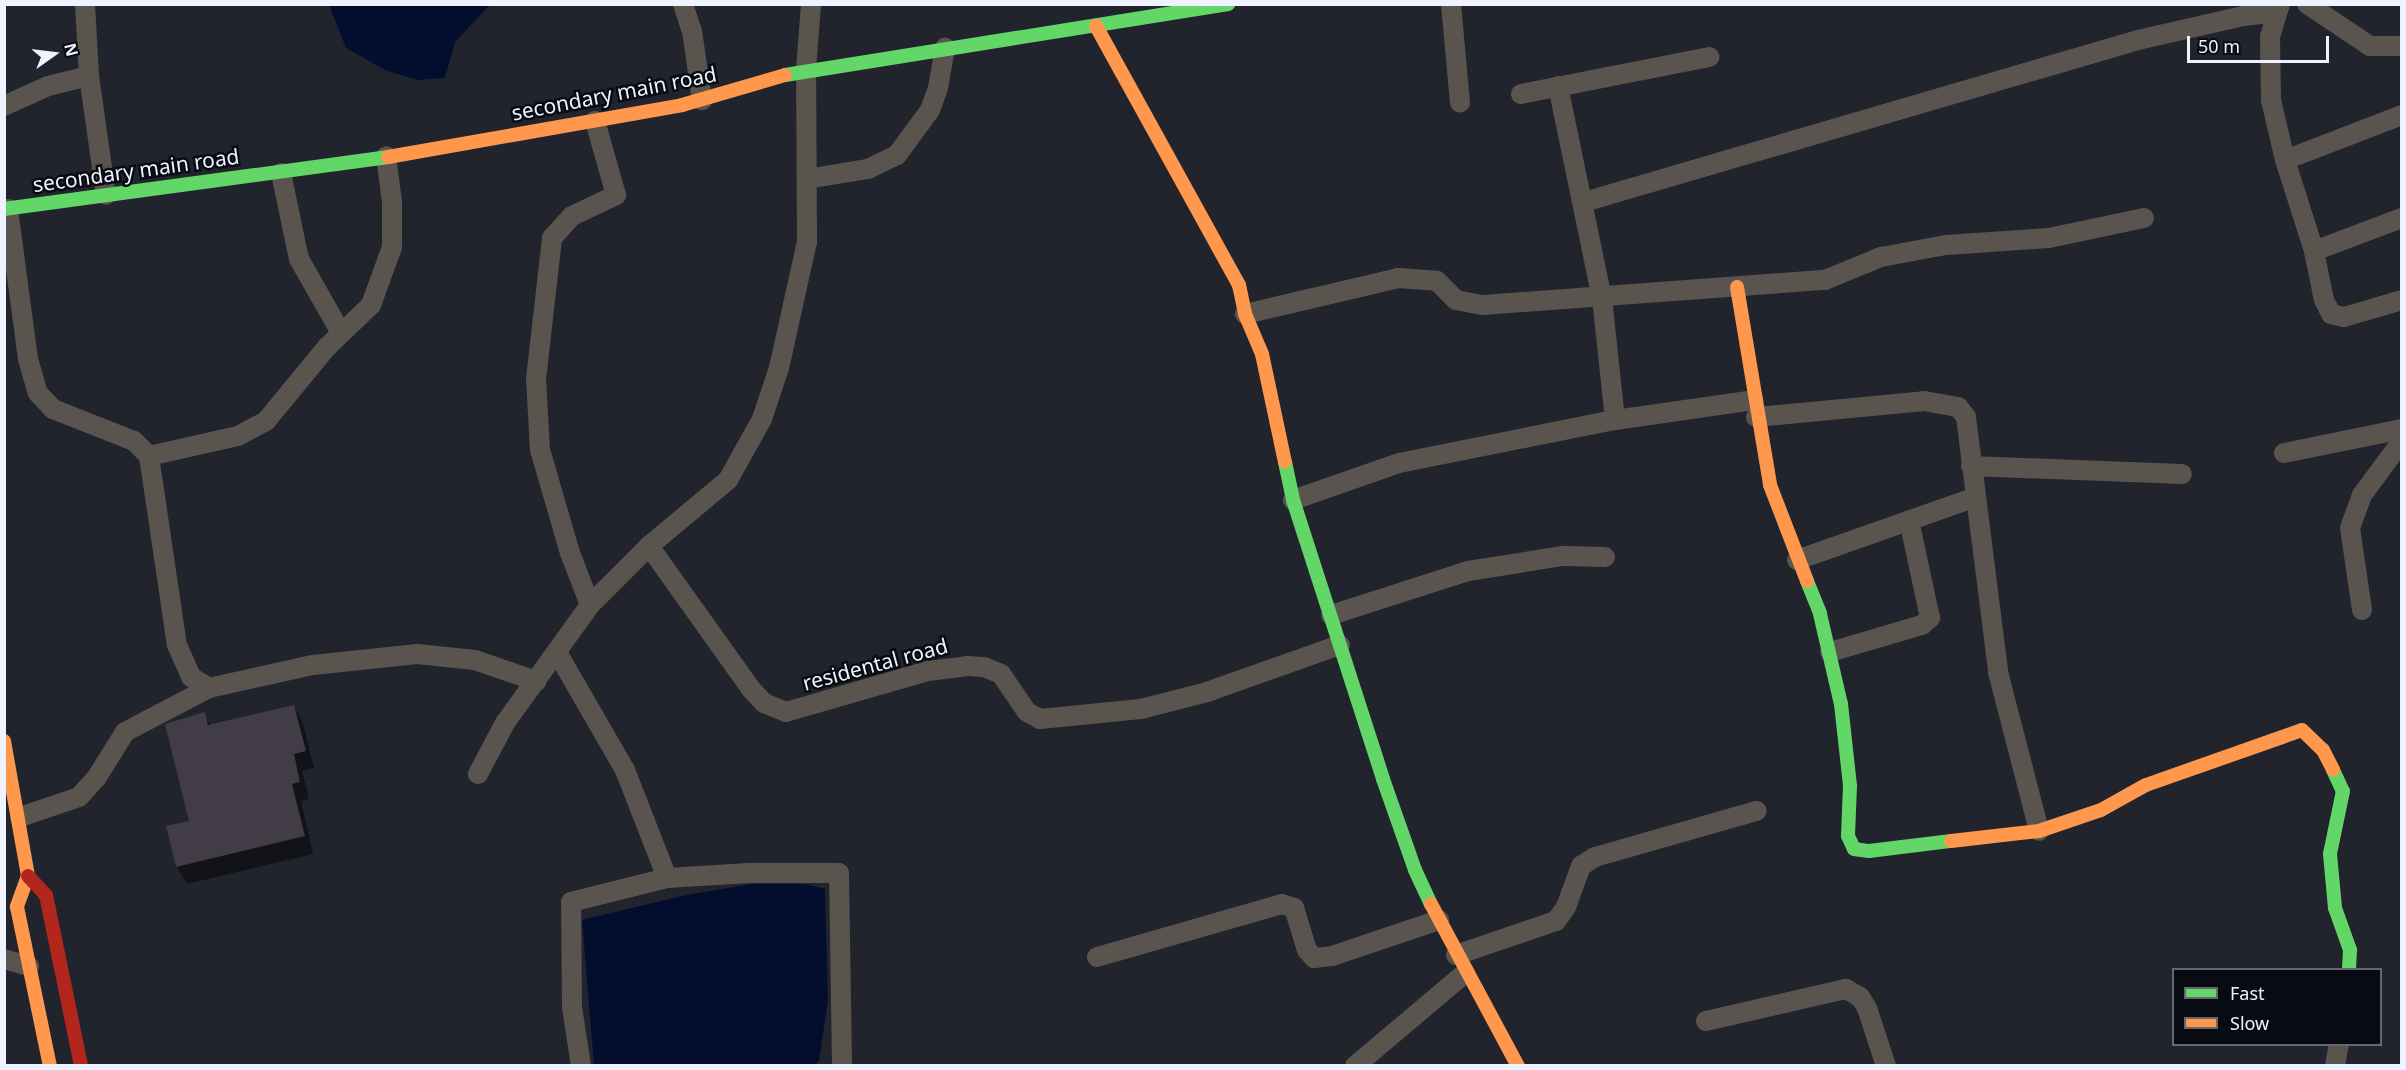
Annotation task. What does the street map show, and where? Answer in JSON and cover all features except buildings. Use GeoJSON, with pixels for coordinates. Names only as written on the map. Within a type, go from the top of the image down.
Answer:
{"type":"FeatureCollection","features":[{"type":"Feature","properties":{"kind":"street"},"geometry":{"type":"LineString","coordinates":[[85,4],[89,75],[106,195]]}},
{"type":"Feature","properties":{"kind":"street"},"geometry":{"type":"LineString","coordinates":[[683,4],[692,31],[702,100]]}},
{"type":"Feature","properties":{"kind":"street"},"geometry":{"type":"LineString","coordinates":[[478,774],[505,723],[558,654],[590,605],[649,546],[728,480],[762,419],[779,368],[807,242],[806,69],[811,4]]}},
{"type":"Feature","properties":{"kind":"street"},"geometry":{"type":"LineString","coordinates":[[1451,4],[1460,103]]}},
{"type":"Feature","properties":{"kind":"street"},"geometry":{"type":"LineString","coordinates":[[2307,4],[2370,46],[2402,46]]}},
{"type":"Feature","properties":{"kind":"street","name":"secondary main road"},"geometry":{"type":"LineString","coordinates":[[6,209],[386,156],[595,121],[702,100],[806,69],[1227,5]]}},
{"type":"Feature","properties":{"kind":"street"},"geometry":{"type":"LineString","coordinates":[[2279,8],[2270,36],[2268,73],[2285,160],[2314,251],[2324,300],[2331,314],[2344,317],[2402,300]]}},
{"type":"Feature","properties":{"kind":"street"},"geometry":{"type":"LineString","coordinates":[[1584,202],[2138,40],[2279,8]]}},
{"type":"Feature","properties":{"kind":"street"},"geometry":{"type":"LineString","coordinates":[[1096,26],[1214,234],[1239,285],[1245,314],[1262,354],[1293,501],[1397,820],[1460,964],[1518,1065]]}},
{"type":"Feature","properties":{"kind":"street"},"geometry":{"type":"LineString","coordinates":[[807,179],[868,169],[897,155],[930,110],[938,88],[945,48]]}},
{"type":"Feature","properties":{"kind":"street"},"geometry":{"type":"LineString","coordinates":[[1521,94],[1709,57]]}},
{"type":"Feature","properties":{"kind":"street"},"geometry":{"type":"LineString","coordinates":[[4,106],[48,86],[89,75]]}},
{"type":"Feature","properties":{"kind":"street"},"geometry":{"type":"LineString","coordinates":[[1558,86],[1584,202],[1602,298],[1615,420]]}},
{"type":"Feature","properties":{"kind":"street"},"geometry":{"type":"LineString","coordinates":[[2285,160],[2402,115]]}},
{"type":"Feature","properties":{"kind":"street"},"geometry":{"type":"LineString","coordinates":[[590,605],[570,553],[540,450],[536,390],[552,238],[572,216],[616,195],[595,121]]}},
{"type":"Feature","properties":{"kind":"street"},"geometry":{"type":"LineString","coordinates":[[148,456],[255,429],[276,414],[341,333],[371,305],[392,247],[393,210],[386,156]]}},
{"type":"Feature","properties":{"kind":"street"},"geometry":{"type":"LineString","coordinates":[[281,172],[299,258],[341,333]]}},
{"type":"Feature","properties":{"kind":"street"},"geometry":{"type":"LineString","coordinates":[[6,209],[28,358],[38,393],[52,409],[134,441],[148,456],[177,645],[191,677],[209,688]]}},
{"type":"Feature","properties":{"kind":"street"},"geometry":{"type":"LineString","coordinates":[[1245,314],[1398,278],[1437,281],[1455,300],[1482,305],[1825,280],[1881,257],[1946,245],[2049,238],[2144,218]]}},
{"type":"Feature","properties":{"kind":"street"},"geometry":{"type":"LineString","coordinates":[[2314,251],[2402,218]]}},
{"type":"Feature","properties":{"kind":"street"},"geometry":{"type":"LineString","coordinates":[[1737,287],[1755,408],[1770,485],[1797,560],[1820,614],[1841,704],[1850,786],[1848,836],[1854,849],[1869,850],[2039,831],[2101,810],[2146,785],[2302,730],[2323,750],[2343,791],[2330,854],[2335,908],[2350,950],[2349,968]]}},
{"type":"Feature","properties":{"kind":"street"},"geometry":{"type":"LineString","coordinates":[[1293,501],[1399,463],[1615,420],[1755,408],[1942,402],[1958,407],[1966,417],[1973,498],[1998,672],[2039,831]]}},
{"type":"Feature","properties":{"kind":"street"},"geometry":{"type":"LineString","coordinates":[[2284,453],[2402,429]]}},
{"type":"Feature","properties":{"kind":"street"},"geometry":{"type":"LineString","coordinates":[[2362,610],[2350,528],[2362,495],[2402,441]]}},
{"type":"Feature","properties":{"kind":"street"},"geometry":{"type":"LineString","coordinates":[[1971,466],[2182,474]]}},
{"type":"Feature","properties":{"kind":"street"},"geometry":{"type":"LineString","coordinates":[[1797,560],[1973,498]]}},
{"type":"Feature","properties":{"kind":"street"},"geometry":{"type":"LineString","coordinates":[[1830,652],[1922,625],[1930,618],[1909,520]]}},
{"type":"Feature","properties":{"kind":"street","name":"residental road"},"geometry":{"type":"LineString","coordinates":[[649,546],[751,689],[764,703],[786,712],[928,671],[966,666],[984,667],[1001,674],[1027,712],[1040,719],[1141,709],[1207,692],[1340,645]]}},
{"type":"Feature","properties":{"kind":"street"},"geometry":{"type":"LineString","coordinates":[[1330,615],[1468,571],[1563,556],[1605,557]]}},
{"type":"Feature","properties":{"kind":"street"},"geometry":{"type":"LineString","coordinates":[[20,817],[79,797],[97,777],[125,732],[209,688],[313,665],[417,654],[475,660],[536,681]]}},
{"type":"Feature","properties":{"kind":"street"},"geometry":{"type":"LineString","coordinates":[[558,654],[625,770],[667,878]]}},
{"type":"Feature","properties":{"kind":"street"},"geometry":{"type":"LineString","coordinates":[[4,741],[20,817],[28,876],[17,907],[50,1065]]}},
{"type":"Feature","properties":{"kind":"street"},"geometry":{"type":"LineString","coordinates":[[1355,1065],[1460,964],[1556,921],[1566,907],[1581,866],[1595,857],[1757,810]]}},
{"type":"Feature","properties":{"kind":"street"},"geometry":{"type":"LineString","coordinates":[[581,1065],[572,1007],[571,902],[667,878],[748,873],[838,873],[842,1065]]}},
{"type":"Feature","properties":{"kind":"street"},"geometry":{"type":"LineString","coordinates":[[28,876],[46,895],[81,1065]]}},
{"type":"Feature","properties":{"kind":"street"},"geometry":{"type":"LineString","coordinates":[[1097,957],[1282,904],[1294,908],[1307,950],[1314,958],[1332,956],[1439,920]]}},
{"type":"Feature","properties":{"kind":"street"},"geometry":{"type":"LineString","coordinates":[[4,959],[29,966]]}},
{"type":"Feature","properties":{"kind":"street"},"geometry":{"type":"LineString","coordinates":[[1706,1021],[1846,989],[1860,997],[1867,1008],[1886,1065]]}},
{"type":"Feature","properties":{"kind":"street"},"geometry":{"type":"LineString","coordinates":[[2335,1065],[2339,1046]]}},
{"type":"Feature","properties":{"kind":"water"},"geometry":{"type":"Polygon","coordinates":[[[329,4],[490,5],[455,42],[445,78],[417,80],[385,70],[346,48],[329,4]]]}},
{"type":"Feature","properties":{"kind":"water"},"geometry":{"type":"Polygon","coordinates":[[[752,884],[804,884],[825,889],[828,1000],[819,1061],[812,1066],[594,1065],[582,920],[686,895],[752,884]]]}},
{"type":"Feature","properties":{"kind":"traffic: fast"},"geometry":{"type":"LineString","coordinates":[[785,75],[1228,4]]}},
{"type":"Feature","properties":{"kind":"traffic: fast"},"geometry":{"type":"LineString","coordinates":[[4,209],[388,157]]}},
{"type":"Feature","properties":{"kind":"traffic: fast"},"geometry":{"type":"LineString","coordinates":[[1285,462],[1293,500],[1383,779],[1415,870],[1431,904]]}},
{"type":"Feature","properties":{"kind":"traffic: fast"},"geometry":{"type":"LineString","coordinates":[[1807,581],[1820,614],[1841,704],[1850,786],[1848,836],[1854,849],[1869,851],[1951,841]]}},
{"type":"Feature","properties":{"kind":"traffic: fast"},"geometry":{"type":"LineString","coordinates":[[2333,770],[2343,791],[2330,854],[2335,908],[2350,950],[2349,968]]}},
{"type":"Feature","properties":{"kind":"traffic: slow"},"geometry":{"type":"LineString","coordinates":[[1096,26],[1239,285],[1245,314],[1262,354],[1285,462]]}},
{"type":"Feature","properties":{"kind":"traffic: slow"},"geometry":{"type":"LineString","coordinates":[[388,157],[682,105],[785,75]]}},
{"type":"Feature","properties":{"kind":"traffic: slow"},"geometry":{"type":"LineString","coordinates":[[1737,287],[1770,485],[1807,581]]}},
{"type":"Feature","properties":{"kind":"traffic: slow"},"geometry":{"type":"LineString","coordinates":[[1951,841],[2039,831],[2101,810],[2146,785],[2302,730],[2323,750],[2333,770]]}},
{"type":"Feature","properties":{"kind":"traffic: slow"},"geometry":{"type":"LineString","coordinates":[[4,741],[28,876],[17,907],[50,1066]]}},
{"type":"Feature","properties":{"kind":"traffic: slow"},"geometry":{"type":"LineString","coordinates":[[1431,904],[1518,1066]]}},
{"type":"Feature","properties":{"kind":"traffic: jam"},"geometry":{"type":"LineString","coordinates":[[28,876],[46,895],[81,1066]]}}]}
